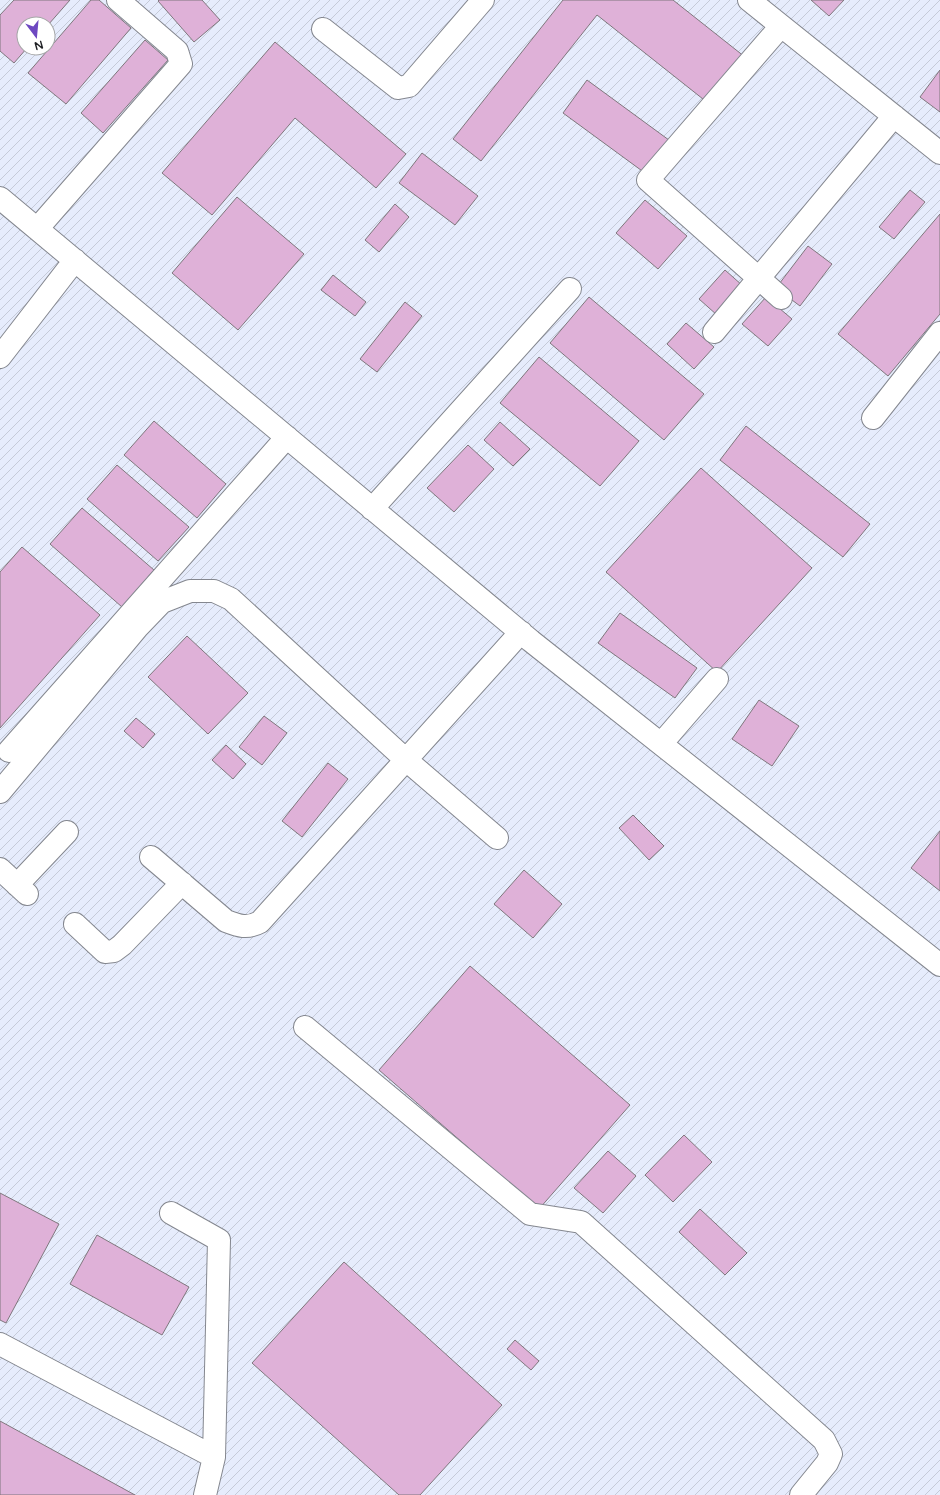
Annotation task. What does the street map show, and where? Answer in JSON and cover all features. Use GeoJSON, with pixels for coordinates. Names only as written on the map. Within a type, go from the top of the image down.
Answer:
{"type":"FeatureCollection","features":[{"type":"Feature","properties":{"kind":"street"},"geometry":{"type":"LineString","coordinates":[[37,229],[181,64],[177,51],[118,0]]}},
{"type":"Feature","properties":{"kind":"street"},"geometry":{"type":"LineString","coordinates":[[324,29],[398,88],[409,86],[483,0]]}},
{"type":"Feature","properties":{"kind":"street"},"geometry":{"type":"LineString","coordinates":[[749,0],[940,153]]}},
{"type":"Feature","properties":{"kind":"street"},"geometry":{"type":"LineString","coordinates":[[781,26],[648,180],[781,298]]}},
{"type":"Feature","properties":{"kind":"street"},"geometry":{"type":"LineString","coordinates":[[714,332],[894,116]]}},
{"type":"Feature","properties":{"kind":"street"},"geometry":{"type":"LineString","coordinates":[[0,198],[521,632],[940,965]]}},
{"type":"Feature","properties":{"kind":"street"},"geometry":{"type":"LineString","coordinates":[[0,356],[75,260]]}},
{"type":"Feature","properties":{"kind":"street"},"geometry":{"type":"LineString","coordinates":[[372,509],[570,289]]}},
{"type":"Feature","properties":{"kind":"street"},"geometry":{"type":"LineString","coordinates":[[874,418],[940,333]]}},
{"type":"Feature","properties":{"kind":"street"},"geometry":{"type":"LineString","coordinates":[[8,751],[287,437]]}},
{"type":"Feature","properties":{"kind":"street"},"geometry":{"type":"LineString","coordinates":[[0,792],[142,623],[162,602],[190,591],[214,591],[231,599],[405,759],[497,838]]}},
{"type":"Feature","properties":{"kind":"street"},"geometry":{"type":"LineString","coordinates":[[151,857],[226,921],[240,927],[250,927],[260,922],[405,759],[521,632]]}},
{"type":"Feature","properties":{"kind":"street"},"geometry":{"type":"LineString","coordinates":[[661,744],[717,679]]}},
{"type":"Feature","properties":{"kind":"street"},"geometry":{"type":"LineString","coordinates":[[0,869],[22,890],[67,832]]}},
{"type":"Feature","properties":{"kind":"street"},"geometry":{"type":"LineString","coordinates":[[75,924],[105,952],[114,952],[182,884]]}},
{"type":"Feature","properties":{"kind":"street"},"geometry":{"type":"LineString","coordinates":[[305,1027],[530,1214],[581,1222],[824,1440],[831,1454],[827,1463],[801,1495]]}},
{"type":"Feature","properties":{"kind":"street"},"geometry":{"type":"LineString","coordinates":[[171,1213],[219,1240],[214,1457],[205,1495]]}},
{"type":"Feature","properties":{"kind":"street"},"geometry":{"type":"LineString","coordinates":[[0,1344],[214,1457]]}},
{"type":"Feature","properties":{"kind":"shaded area"},"geometry":{"type":"Polygon","coordinates":[[[0,0],[940,0],[940,1495],[0,1495],[0,0]]]}},
{"type":"Feature","properties":{"kind":"building"},"geometry":{"type":"Polygon","coordinates":[[[14,0],[70,0],[56,16],[16,16],[16,56],[20,56],[14,63],[0,51],[0,15],[14,0]]]}},
{"type":"Feature","properties":{"kind":"building"},"geometry":{"type":"Polygon","coordinates":[[[91,0],[99,0],[131,28],[66,104],[28,73],[43,56],[56,56],[56,41],[91,0]]]}},
{"type":"Feature","properties":{"kind":"building"},"geometry":{"type":"Polygon","coordinates":[[[202,0],[220,20],[194,42],[158,1],[202,0]]]}},
{"type":"Feature","properties":{"kind":"building"},"geometry":{"type":"Polygon","coordinates":[[[563,0],[673,0],[745,57],[708,103],[597,15],[481,161],[453,139],[563,0]]]}},
{"type":"Feature","properties":{"kind":"building"},"geometry":{"type":"Polygon","coordinates":[[[811,0],[844,0],[829,16],[811,0]]]}},
{"type":"Feature","properties":{"kind":"building"},"geometry":{"type":"Polygon","coordinates":[[[145,40],[168,60],[103,133],[81,113],[145,40]]]}},
{"type":"Feature","properties":{"kind":"building"},"geometry":{"type":"Polygon","coordinates":[[[275,42],[406,154],[376,188],[295,118],[212,215],[162,173],[275,42]]]}},
{"type":"Feature","properties":{"kind":"building"},"geometry":{"type":"Polygon","coordinates":[[[940,70],[940,112],[920,97],[940,70]]]}},
{"type":"Feature","properties":{"kind":"building"},"geometry":{"type":"Polygon","coordinates":[[[587,80],[673,143],[649,176],[563,113],[587,80]]]}},
{"type":"Feature","properties":{"kind":"building"},"geometry":{"type":"Polygon","coordinates":[[[422,153],[478,196],[455,225],[399,183],[422,153]]]}},
{"type":"Feature","properties":{"kind":"building"},"geometry":{"type":"Polygon","coordinates":[[[910,190],[925,202],[894,239],[879,227],[910,190]]]}},
{"type":"Feature","properties":{"kind":"building"},"geometry":{"type":"Polygon","coordinates":[[[237,197],[304,254],[238,330],[172,273],[237,197]]]}},
{"type":"Feature","properties":{"kind":"building"},"geometry":{"type":"Polygon","coordinates":[[[645,200],[687,236],[658,269],[616,233],[645,200]]]}},
{"type":"Feature","properties":{"kind":"building"},"geometry":{"type":"Polygon","coordinates":[[[395,204],[409,217],[379,252],[365,240],[395,204]]]}},
{"type":"Feature","properties":{"kind":"building"},"geometry":{"type":"Polygon","coordinates":[[[940,214],[940,314],[888,376],[838,334],[940,214]]]}},
{"type":"Feature","properties":{"kind":"building"},"geometry":{"type":"Polygon","coordinates":[[[808,246],[832,264],[800,306],[776,288],[808,246]]]}},
{"type":"Feature","properties":{"kind":"building"},"geometry":{"type":"Polygon","coordinates":[[[725,270],[743,286],[717,315],[699,299],[725,270]]]}},
{"type":"Feature","properties":{"kind":"building"},"geometry":{"type":"Polygon","coordinates":[[[333,275],[366,302],[355,316],[321,290],[333,275]]]}},
{"type":"Feature","properties":{"kind":"building"},"geometry":{"type":"Polygon","coordinates":[[[589,297],[704,394],[664,440],[550,343],[589,297]]]}},
{"type":"Feature","properties":{"kind":"building"},"geometry":{"type":"Polygon","coordinates":[[[766,297],[792,319],[768,346],[742,324],[766,297]]]}},
{"type":"Feature","properties":{"kind":"building"},"geometry":{"type":"Polygon","coordinates":[[[405,302],[422,316],[377,372],[360,359],[405,302]]]}},
{"type":"Feature","properties":{"kind":"building"},"geometry":{"type":"Polygon","coordinates":[[[686,323],[714,347],[694,369],[667,344],[686,323]]]}},
{"type":"Feature","properties":{"kind":"building"},"geometry":{"type":"Polygon","coordinates":[[[539,357],[639,441],[600,486],[500,403],[539,357]]]}},
{"type":"Feature","properties":{"kind":"building"},"geometry":{"type":"Polygon","coordinates":[[[154,421],[226,484],[197,518],[124,455],[154,421]]]}},
{"type":"Feature","properties":{"kind":"building"},"geometry":{"type":"Polygon","coordinates":[[[500,422],[530,449],[513,466],[484,440],[500,422]]]}},
{"type":"Feature","properties":{"kind":"building"},"geometry":{"type":"Polygon","coordinates":[[[746,426],[870,524],[843,557],[720,460],[746,426]]]}},
{"type":"Feature","properties":{"kind":"building"},"geometry":{"type":"Polygon","coordinates":[[[468,445],[494,469],[454,512],[427,488],[468,445]]]}},
{"type":"Feature","properties":{"kind":"building"},"geometry":{"type":"Polygon","coordinates":[[[117,465],[189,527],[158,561],[87,499],[117,465]]]}},
{"type":"Feature","properties":{"kind":"building"},"geometry":{"type":"Polygon","coordinates":[[[701,468],[812,568],[717,672],[606,572],[701,468]]]}},
{"type":"Feature","properties":{"kind":"building"},"geometry":{"type":"Polygon","coordinates":[[[82,508],[154,570],[122,607],[50,544],[82,508]]]}},
{"type":"Feature","properties":{"kind":"building"},"geometry":{"type":"Polygon","coordinates":[[[22,547],[100,615],[0,728],[0,572],[22,547]]]}},
{"type":"Feature","properties":{"kind":"building"},"geometry":{"type":"Polygon","coordinates":[[[620,613],[697,668],[675,698],[598,643],[620,613]]]}},
{"type":"Feature","properties":{"kind":"building"},"geometry":{"type":"Polygon","coordinates":[[[187,636],[248,693],[208,734],[148,677],[187,636]]]}},
{"type":"Feature","properties":{"kind":"building"},"geometry":{"type":"Polygon","coordinates":[[[759,700],[799,726],[772,766],[732,739],[759,700]]]}},
{"type":"Feature","properties":{"kind":"building"},"geometry":{"type":"Polygon","coordinates":[[[264,716],[287,733],[262,765],[239,747],[264,716]]]}},
{"type":"Feature","properties":{"kind":"building"},"geometry":{"type":"Polygon","coordinates":[[[136,718],[155,734],[143,748],[124,731],[136,718]]]}},
{"type":"Feature","properties":{"kind":"building"},"geometry":{"type":"Polygon","coordinates":[[[226,745],[246,764],[233,779],[212,760],[226,745]]]}},
{"type":"Feature","properties":{"kind":"building"},"geometry":{"type":"Polygon","coordinates":[[[328,763],[348,779],[302,837],[282,821],[328,763]]]}},
{"type":"Feature","properties":{"kind":"building"},"geometry":{"type":"Polygon","coordinates":[[[633,815],[664,846],[649,860],[619,828],[633,815]]]}},
{"type":"Feature","properties":{"kind":"building"},"geometry":{"type":"Polygon","coordinates":[[[940,831],[940,891],[911,868],[940,831]]]}},
{"type":"Feature","properties":{"kind":"building"},"geometry":{"type":"Polygon","coordinates":[[[524,870],[562,904],[533,938],[494,904],[524,870]]]}},
{"type":"Feature","properties":{"kind":"building"},"geometry":{"type":"Polygon","coordinates":[[[470,966],[630,1105],[539,1209],[379,1070],[470,966]]]}},
{"type":"Feature","properties":{"kind":"building"},"geometry":{"type":"Polygon","coordinates":[[[684,1135],[712,1162],[673,1202],[645,1175],[684,1135]]]}},
{"type":"Feature","properties":{"kind":"building"},"geometry":{"type":"Polygon","coordinates":[[[608,1151],[636,1176],[603,1213],[574,1188],[608,1151]]]}},
{"type":"Feature","properties":{"kind":"building"},"geometry":{"type":"Polygon","coordinates":[[[0,1193],[59,1224],[6,1323],[0,1320],[0,1193]]]}},
{"type":"Feature","properties":{"kind":"building"},"geometry":{"type":"Polygon","coordinates":[[[700,1209],[747,1253],[725,1275],[679,1232],[700,1209]]]}},
{"type":"Feature","properties":{"kind":"building"},"geometry":{"type":"Polygon","coordinates":[[[97,1235],[189,1287],[162,1335],[70,1284],[97,1235]]]}},
{"type":"Feature","properties":{"kind":"building"},"geometry":{"type":"Polygon","coordinates":[[[344,1262],[502,1405],[420,1495],[399,1495],[252,1363],[344,1262]]]}},
{"type":"Feature","properties":{"kind":"building"},"geometry":{"type":"Polygon","coordinates":[[[515,1340],[539,1361],[531,1370],[507,1349],[515,1340]]]}},
{"type":"Feature","properties":{"kind":"building"},"geometry":{"type":"Polygon","coordinates":[[[0,1421],[135,1495],[0,1495],[0,1421]]]}}]}
